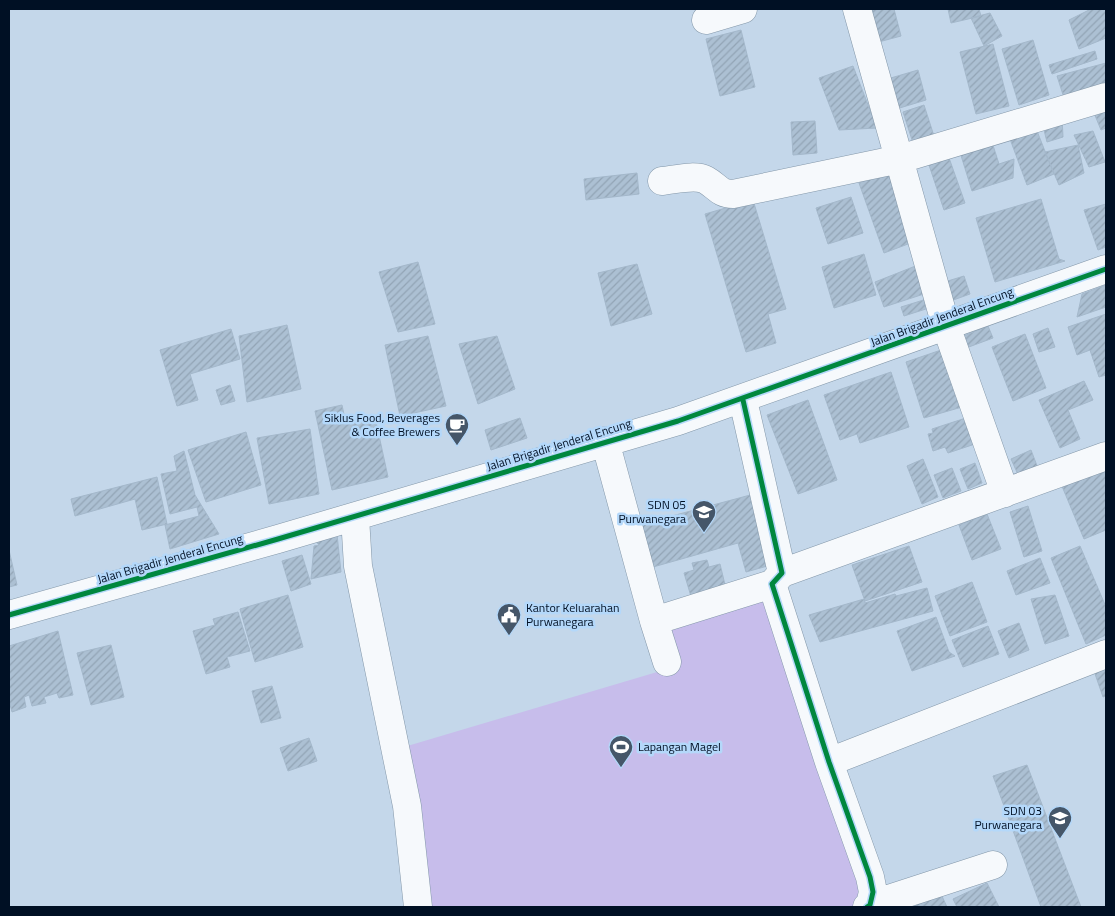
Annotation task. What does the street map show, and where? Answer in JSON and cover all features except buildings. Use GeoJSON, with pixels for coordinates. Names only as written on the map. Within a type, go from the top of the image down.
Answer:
{"type":"FeatureCollection","features":[{"type":"Feature","properties":{"kind":"street"},"geometry":{"type":"LineString","coordinates":[[706,20],[744,9]]}},
{"type":"Feature","properties":{"kind":"street"},"geometry":{"type":"LineString","coordinates":[[857,9],[946,326],[1005,493]]}},
{"type":"Feature","properties":{"kind":"street"},"geometry":{"type":"LineString","coordinates":[[662,181],[699,178],[706,180],[723,194],[733,194],[900,160],[1106,97]]}},
{"type":"Feature","properties":{"kind":"street","name":"Jalan Brigadir Jenderal Encung"},"geometry":{"type":"LineString","coordinates":[[9,615],[678,421],[743,400],[1106,269]]}},
{"type":"Feature","properties":{"kind":"street"},"geometry":{"type":"LineString","coordinates":[[743,400],[777,578],[829,762],[870,877],[873,892],[868,906]]}},
{"type":"Feature","properties":{"kind":"street"},"geometry":{"type":"LineString","coordinates":[[605,441],[667,662]]}},
{"type":"Feature","properties":{"kind":"street"},"geometry":{"type":"LineString","coordinates":[[654,621],[777,578],[1106,456]]}},
{"type":"Feature","properties":{"kind":"street"},"geometry":{"type":"LineString","coordinates":[[355,516],[358,566],[407,806],[418,907]]}},
{"type":"Feature","properties":{"kind":"street"},"geometry":{"type":"LineString","coordinates":[[829,762],[1106,654]]}},
{"type":"Feature","properties":{"kind":"street"},"geometry":{"type":"LineString","coordinates":[[868,906],[993,865]]}},
{"type":"Feature","properties":{"kind":"shaded area","name":"Lapangan Magel"},"geometry":{"type":"Polygon","coordinates":[[[772,596],[841,790],[862,903],[851,907],[431,907],[404,747],[674,667],[665,630],[772,596]]]}},
{"type":"Feature","properties":{"kind":"cycle path"},"geometry":{"type":"LineString","coordinates":[[9,615],[278,539],[678,421],[1106,269]]}},
{"type":"Feature","properties":{"kind":"cycle path"},"geometry":{"type":"LineString","coordinates":[[743,400],[782,573],[772,584],[829,762],[870,877],[873,892],[870,905],[867,907]]}},
{"type":"Feature","properties":{"kind":"place","name":"Siklus Food, Beverages & Coffee Brewers"},"geometry":{"type":"Point","coordinates":[457,446]}},
{"type":"Feature","properties":{"kind":"place","name":"SDN 05 Purwanegara"},"geometry":{"type":"Point","coordinates":[704,533]}},
{"type":"Feature","properties":{"kind":"place","name":"Kantor Keluarahan Purwanegara"},"geometry":{"type":"Point","coordinates":[509,636]}},
{"type":"Feature","properties":{"kind":"place","name":"Lapangan Magel"},"geometry":{"type":"Point","coordinates":[621,768]}},
{"type":"Feature","properties":{"kind":"place","name":"SDN 03 Purwanegara"},"geometry":{"type":"Point","coordinates":[1060,839]}}]}
